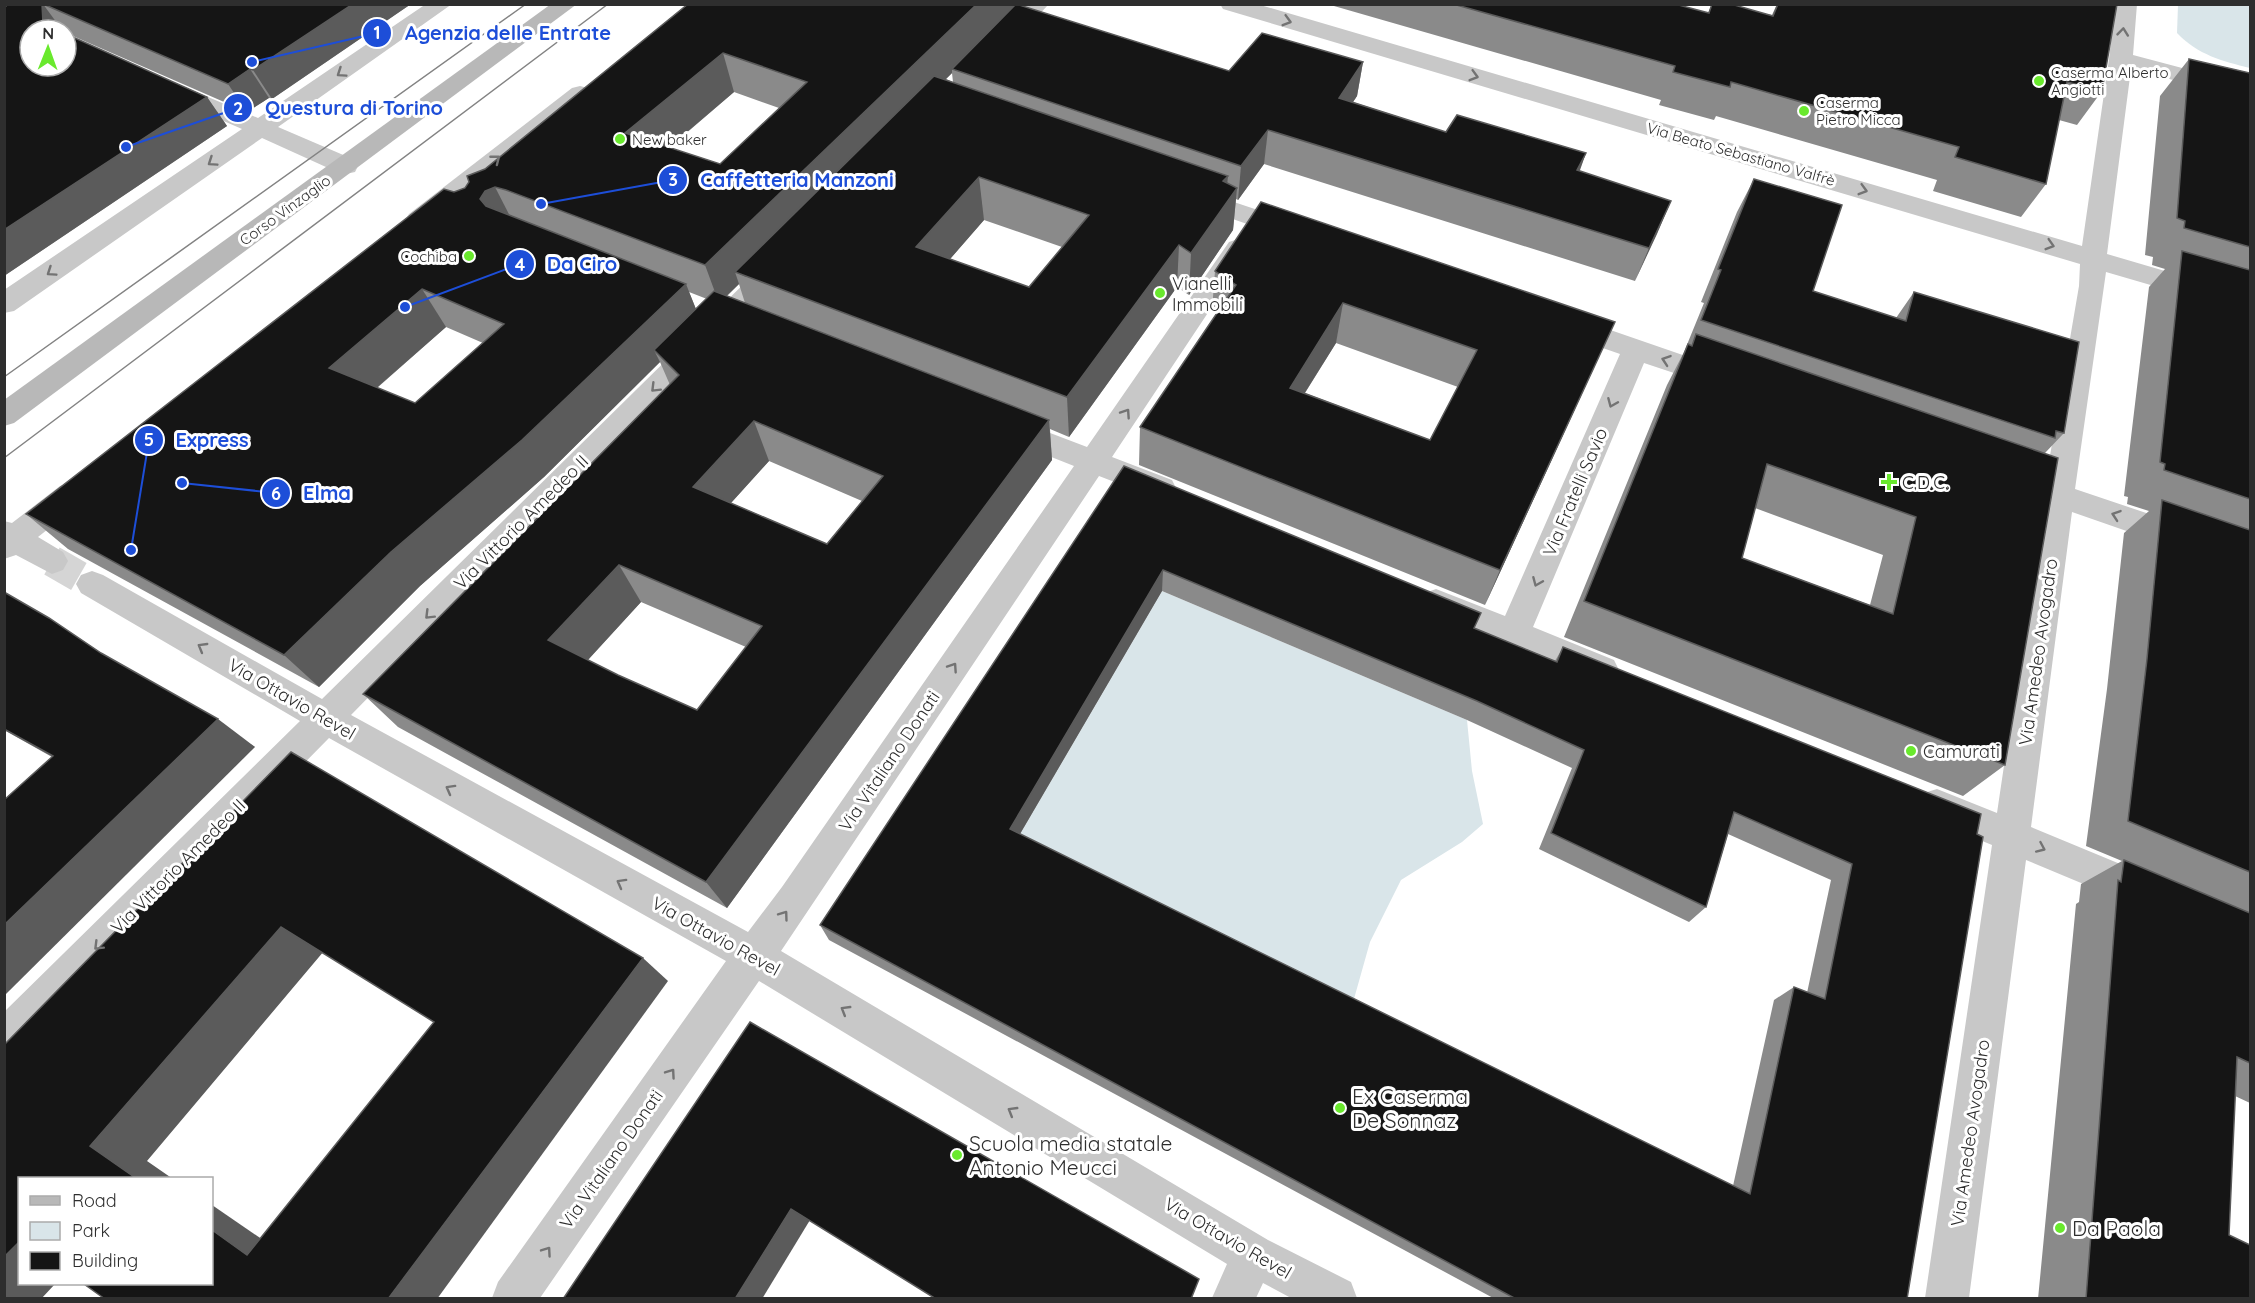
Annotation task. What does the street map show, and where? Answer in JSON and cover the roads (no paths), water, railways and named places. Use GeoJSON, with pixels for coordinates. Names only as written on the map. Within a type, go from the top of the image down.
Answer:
{"type":"FeatureCollection","features":[{"type":"Feature","properties":{"kind":"main road","name":"Corso Vinzaglio"},"geometry":{"type":"LineString","coordinates":[[4,415],[566,4]]}},
{"type":"Feature","properties":{"kind":"street"},"geometry":{"type":"LineString","coordinates":[[4,304],[441,4]]}},
{"type":"Feature","properties":{"kind":"street"},"geometry":{"type":"LineString","coordinates":[[983,60],[1038,4]]}},
{"type":"Feature","properties":{"kind":"street","name":"Via Beato Sebastiano Valfrè"},"geometry":{"type":"LineString","coordinates":[[1231,4],[2250,305]]}},
{"type":"Feature","properties":{"kind":"street","name":"Via Amedeo Avogadro"},"geometry":{"type":"LineString","coordinates":[[1947,1299],[2059,495],[2092,286],[2093,258],[2121,59],[2126,4]]}},
{"type":"Feature","properties":{"kind":"street"},"geometry":{"type":"LineString","coordinates":[[2121,59],[2250,93]]}},
{"type":"Feature","properties":{"kind":"street"},"geometry":{"type":"LineString","coordinates":[[399,236],[601,76]]}},
{"type":"Feature","properties":{"kind":"street"},"geometry":{"type":"LineString","coordinates":[[153,81],[346,166]]}},
{"type":"Feature","properties":{"kind":"street"},"geometry":{"type":"LineString","coordinates":[[1170,188],[1313,238]]}},
{"type":"Feature","properties":{"kind":"street"},"geometry":{"type":"LineString","coordinates":[[436,206],[466,216]]}},
{"type":"Feature","properties":{"kind":"street","name":"Via Vitaliano Donati"},"geometry":{"type":"LineString","coordinates":[[514,1299],[795,900],[1258,218]]}},
{"type":"Feature","properties":{"kind":"street","name":"Via Vittorio Amedeo II"},"geometry":{"type":"LineString","coordinates":[[4,1040],[325,719],[714,314],[796,246]]}},
{"type":"Feature","properties":{"kind":"street"},"geometry":{"type":"LineString","coordinates":[[714,314],[754,330]]}},
{"type":"Feature","properties":{"kind":"street"},"geometry":{"type":"LineString","coordinates":[[1536,315],[1748,388]]}},
{"type":"Feature","properties":{"kind":"street","name":"Via Fratelli Savio"},"geometry":{"type":"LineString","coordinates":[[1514,634],[1636,349]]}},
{"type":"Feature","properties":{"kind":"street"},"geometry":{"type":"LineString","coordinates":[[984,419],[1193,501]]}},
{"type":"Feature","properties":{"kind":"street"},"geometry":{"type":"LineString","coordinates":[[1982,468],[2250,561]]}},
{"type":"Feature","properties":{"kind":"street"},"geometry":{"type":"LineString","coordinates":[[52,561],[8,540],[89,480]]}},
{"type":"Feature","properties":{"kind":"street","name":"Via Ottavio Revel"},"geometry":{"type":"LineString","coordinates":[[92,584],[325,719],[754,956],[1252,1255],[1335,1299]]}},
{"type":"Feature","properties":{"kind":"street"},"geometry":{"type":"LineString","coordinates":[[1403,588],[1625,679]]}},
{"type":"Feature","properties":{"kind":"street"},"geometry":{"type":"LineString","coordinates":[[1914,795],[2165,900]]}},
{"type":"Feature","properties":{"kind":"street"},"geometry":{"type":"LineString","coordinates":[[1234,1299],[1252,1255]]}},
{"type":"Feature","properties":{"kind":"tunnel"},"geometry":{"type":"LineString","coordinates":[[52,561],[92,584]]}},
{"type":"Feature","properties":{"kind":"tram line"},"geometry":{"type":"LineString","coordinates":[[4,377],[526,4]]}},
{"type":"Feature","properties":{"kind":"tram line"},"geometry":{"type":"LineString","coordinates":[[4,458],[608,4]]}},
{"type":"Feature","properties":{"kind":"place","name":"Agenzia delle Entrate"},"geometry":{"type":"Point","coordinates":[252,62]}},
{"type":"Feature","properties":{"kind":"place","name":"Caserma Alberto Angiotti"},"geometry":{"type":"Point","coordinates":[2039,81]}},
{"type":"Feature","properties":{"kind":"place","name":"Caserma Pietro Micca"},"geometry":{"type":"Point","coordinates":[1804,111]}},
{"type":"Feature","properties":{"kind":"place","name":"New baker"},"geometry":{"type":"Point","coordinates":[620,139]}},
{"type":"Feature","properties":{"kind":"place","name":"Questura di Torino"},"geometry":{"type":"Point","coordinates":[126,147]}},
{"type":"Feature","properties":{"kind":"place","name":"Caffetteria Manzoni"},"geometry":{"type":"Point","coordinates":[541,204]}},
{"type":"Feature","properties":{"kind":"place","name":"Cochiba"},"geometry":{"type":"Point","coordinates":[469,256]}},
{"type":"Feature","properties":{"kind":"place","name":"Vianelli Immobili"},"geometry":{"type":"Point","coordinates":[1160,293]}},
{"type":"Feature","properties":{"kind":"place","name":"Da Ciro"},"geometry":{"type":"Point","coordinates":[405,307]}},
{"type":"Feature","properties":{"kind":"place","name":"C.D.C."},"geometry":{"type":"Point","coordinates":[1889,482]}},
{"type":"Feature","properties":{"kind":"place","name":"Elma"},"geometry":{"type":"Point","coordinates":[182,483]}},
{"type":"Feature","properties":{"kind":"place","name":"Express"},"geometry":{"type":"Point","coordinates":[131,550]}},
{"type":"Feature","properties":{"kind":"place","name":"Camurati"},"geometry":{"type":"Point","coordinates":[1911,751]}},
{"type":"Feature","properties":{"kind":"place","name":"Ex Caserma De Sonnaz"},"geometry":{"type":"Point","coordinates":[1340,1108]}},
{"type":"Feature","properties":{"kind":"place","name":"Scuola media statale Antonio Meucci"},"geometry":{"type":"Point","coordinates":[957,1155]}},
{"type":"Feature","properties":{"kind":"place","name":"Da Paola"},"geometry":{"type":"Point","coordinates":[2060,1228]}}]}
